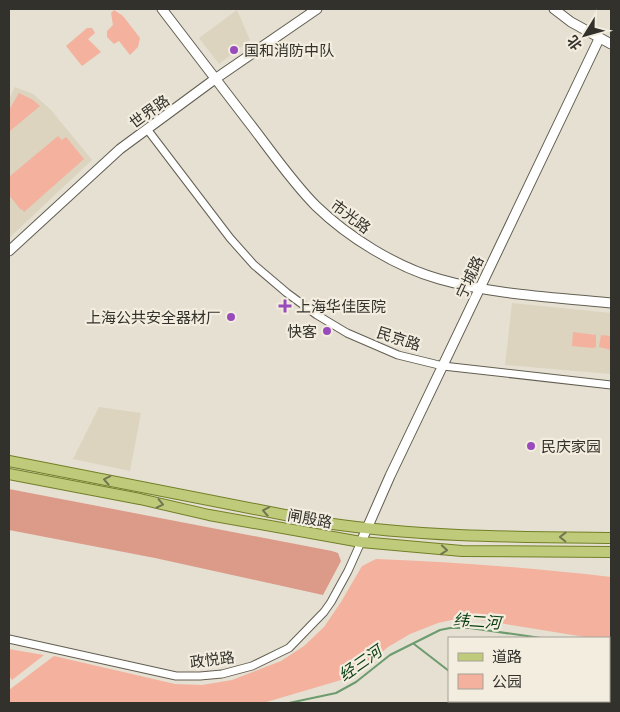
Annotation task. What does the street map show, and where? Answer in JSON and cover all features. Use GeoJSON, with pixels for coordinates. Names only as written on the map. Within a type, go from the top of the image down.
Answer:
{"type":"FeatureCollection","features":[{"type":"Feature","properties":{"kind":"main road","name":"闸殷路"},"geometry":{"type":"LineString","coordinates":[[9,461],[318,522],[366,529],[463,535],[611,538]]}},
{"type":"Feature","properties":{"kind":"main road","name":"闸殷路"},"geometry":{"type":"LineString","coordinates":[[9,474],[140,499],[209,515],[361,542],[462,551],[611,552]]}},
{"type":"Feature","properties":{"kind":"main road"},"geometry":{"type":"LineString","coordinates":[[318,522],[326,528],[322,535]]}},
{"type":"Feature","properties":{"kind":"main road"},"geometry":{"type":"LineString","coordinates":[[414,547],[401,543],[399,539],[406,533],[416,532]]}},
{"type":"Feature","properties":{"kind":"street","name":"市光路"},"geometry":{"type":"LineString","coordinates":[[162,9],[309,198],[334,222],[356,239],[406,266],[437,278],[479,289],[611,303]]}},
{"type":"Feature","properties":{"kind":"street","name":"世界路"},"geometry":{"type":"LineString","coordinates":[[9,251],[92,173],[147,129],[317,9]]}},
{"type":"Feature","properties":{"kind":"street"},"geometry":{"type":"LineString","coordinates":[[554,9],[571,22],[611,44]]}},
{"type":"Feature","properties":{"kind":"street","name":"宁城路"},"geometry":{"type":"LineString","coordinates":[[361,542],[479,289],[599,39]]}},
{"type":"Feature","properties":{"kind":"street","name":"民京路"},"geometry":{"type":"LineString","coordinates":[[147,129],[230,238],[264,275],[317,315],[347,333],[398,354],[443,366],[611,385]]}},
{"type":"Feature","properties":{"kind":"street","name":"政悦路"},"geometry":{"type":"LineString","coordinates":[[9,639],[176,676],[222,674],[252,666],[288,648],[324,612],[348,571],[361,542]]}},
{"type":"Feature","properties":{"kind":"shaded area"},"geometry":{"type":"Polygon","coordinates":[[[237,10],[250,40],[219,64],[199,38],[237,10]]]}},
{"type":"Feature","properties":{"kind":"shaded area"},"geometry":{"type":"Polygon","coordinates":[[[15,87],[33,94],[51,110],[92,160],[9,238],[9,99],[15,87]]]}},
{"type":"Feature","properties":{"kind":"shaded area"},"geometry":{"type":"Polygon","coordinates":[[[512,303],[611,313],[611,374],[505,365],[512,303]]]}},
{"type":"Feature","properties":{"kind":"shaded area"},"geometry":{"type":"Polygon","coordinates":[[[99,407],[141,413],[130,471],[73,459],[99,407]]]}},
{"type":"Feature","properties":{"kind":"shaded area"},"geometry":{"type":"Polygon","coordinates":[[[9,489],[332,551],[338,553],[341,561],[323,595],[155,558],[9,530],[9,489]]]}},
{"type":"Feature","properties":{"kind":"green space"},"geometry":{"type":"Polygon","coordinates":[[[114,10],[123,16],[140,38],[138,47],[130,55],[119,41],[114,44],[107,37],[107,31],[113,25],[111,13],[114,10]]]}},
{"type":"Feature","properties":{"kind":"green space"},"geometry":{"type":"Polygon","coordinates":[[[87,28],[92,28],[95,33],[88,39],[101,52],[82,66],[66,46],[87,28]]]}},
{"type":"Feature","properties":{"kind":"green space"},"geometry":{"type":"Polygon","coordinates":[[[19,93],[40,106],[10,131],[9,110],[19,93]]]}},
{"type":"Feature","properties":{"kind":"green space"},"geometry":{"type":"Polygon","coordinates":[[[58,136],[62,140],[66,137],[84,159],[24,212],[9,195],[9,177],[58,136]]]}},
{"type":"Feature","properties":{"kind":"green space"},"geometry":{"type":"Polygon","coordinates":[[[573,332],[596,335],[596,347],[572,346],[573,332]]]}},
{"type":"Feature","properties":{"kind":"green space"},"geometry":{"type":"Polygon","coordinates":[[[601,335],[611,336],[611,350],[599,347],[601,335]]]}},
{"type":"Feature","properties":{"kind":"green space"},"geometry":{"type":"Polygon","coordinates":[[[376,559],[494,566],[611,577],[611,639],[610,637],[585,637],[474,619],[456,619],[438,623],[410,634],[388,647],[365,666],[341,680],[263,703],[9,703],[9,690],[54,656],[175,684],[202,685],[232,680],[281,661],[304,646],[324,627],[362,566],[376,559]]]}},
{"type":"Feature","properties":{"kind":"green space"},"geometry":{"type":"Polygon","coordinates":[[[9,649],[44,655],[12,680],[9,676],[9,649]]]}},
{"type":"Feature","properties":{"kind":"waterway","name":"经三河"},"geometry":{"type":"LineString","coordinates":[[289,703],[336,693],[356,682],[390,655],[440,630],[470,628],[534,637]]}},
{"type":"Feature","properties":{"kind":"waterway"},"geometry":{"type":"LineString","coordinates":[[414,644],[448,670]]}},
{"type":"Feature","properties":{"kind":"place","name":"国和消防中队"},"geometry":{"type":"Point","coordinates":[234,50]}},
{"type":"Feature","properties":{"kind":"place","name":"上海华佳医院"},"geometry":{"type":"Point","coordinates":[285,306]}},
{"type":"Feature","properties":{"kind":"place","name":"上海公共安全器材厂"},"geometry":{"type":"Point","coordinates":[231,317]}},
{"type":"Feature","properties":{"kind":"place","name":"快客"},"geometry":{"type":"Point","coordinates":[327,331]}},
{"type":"Feature","properties":{"kind":"place","name":"民庆家园"},"geometry":{"type":"Point","coordinates":[531,446]}},
{"type":"Feature","properties":{"kind":"water label","name":"纬二河"},"geometry":{"type":"Point","coordinates":[477,621]}}]}
